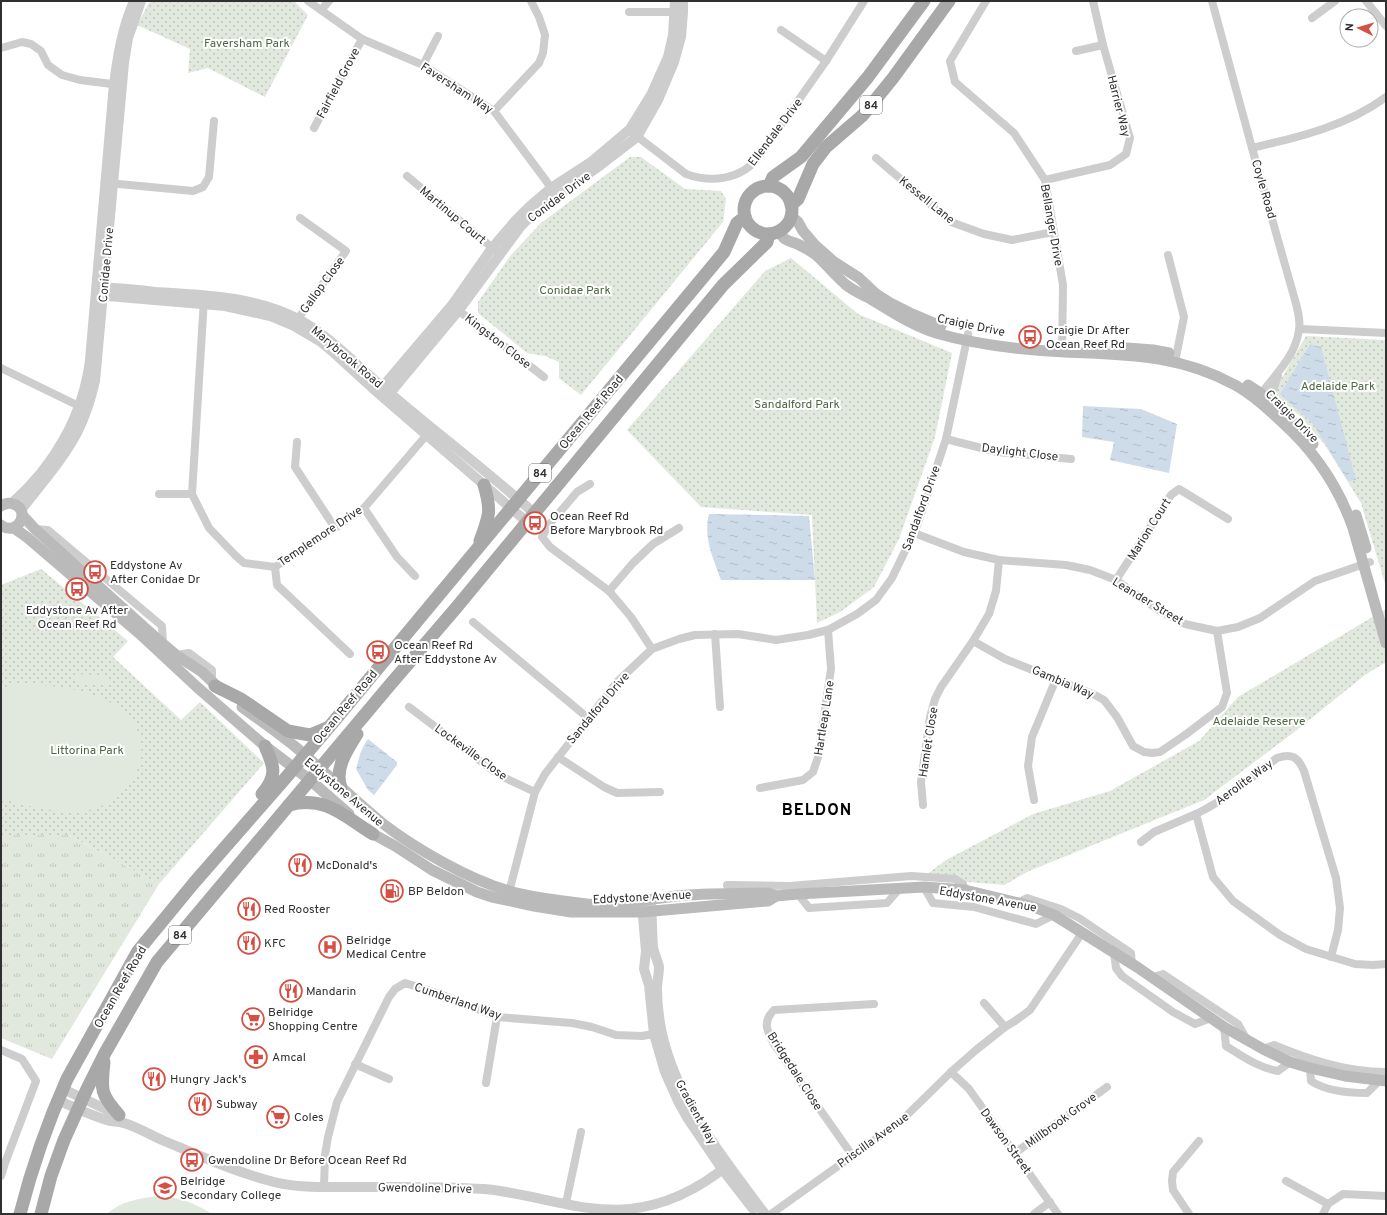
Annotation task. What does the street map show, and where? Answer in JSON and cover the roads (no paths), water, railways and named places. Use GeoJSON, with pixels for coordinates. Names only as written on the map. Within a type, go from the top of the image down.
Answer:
{"type":"FeatureCollection","features":[{"type":"Feature","properties":{"kind":"main road","name":"84"},"geometry":{"type":"LineString","coordinates":[[745,217],[744,206],[749,195],[758,188],[769,186],[773,177],[801,157],[868,77],[924,1]]}},
{"type":"Feature","properties":{"kind":"main road","name":"84"},"geometry":{"type":"LineString","coordinates":[[774,233],[785,227],[813,164],[826,147],[863,115],[893,78],[949,1]]}},
{"type":"Feature","properties":{"kind":"main road"},"geometry":{"type":"LineString","coordinates":[[769,186],[777,188],[783,192],[788,198],[791,211]]}},
{"type":"Feature","properties":{"kind":"main road","name":"Craigie Drive"},"geometry":{"type":"LineString","coordinates":[[791,211],[806,234],[824,253],[859,278],[876,294],[890,303],[929,322],[991,345],[1062,348],[1155,358],[1176,358],[1262,398],[1316,460],[1333,485],[1348,513],[1386,619]]}},
{"type":"Feature","properties":{"kind":"main road"},"geometry":{"type":"LineString","coordinates":[[745,217],[748,224],[754,230],[761,233],[774,233]]}},
{"type":"Feature","properties":{"kind":"main road","name":"Ocean Reef Road"},"geometry":{"type":"LineString","coordinates":[[20,1214],[32,1169],[60,1094],[138,951],[193,884],[295,768],[724,252],[737,223],[745,217]]}},
{"type":"Feature","properties":{"kind":"main road","name":"Craigie Drive"},"geometry":{"type":"LineString","coordinates":[[774,233],[804,247],[813,253],[852,289],[892,313],[918,326],[935,332],[967,337]]}},
{"type":"Feature","properties":{"kind":"main road","name":"Ocean Reef Road"},"geometry":{"type":"LineString","coordinates":[[41,1214],[51,1176],[80,1104],[105,1053],[157,962],[456,608],[723,285],[767,242],[774,233]]}},
{"type":"Feature","properties":{"kind":"main road"},"geometry":{"type":"LineString","coordinates":[[478,549],[489,510],[489,502],[484,485]]}},
{"type":"Feature","properties":{"kind":"main road","name":"Eddystone Avenue"},"geometry":{"type":"LineString","coordinates":[[5,503],[16,504],[35,529],[163,644],[176,655],[202,672],[214,684],[305,755],[383,824],[456,869],[508,895]]}},
{"type":"Feature","properties":{"kind":"main road"},"geometry":{"type":"LineString","coordinates":[[1,525],[6,528],[14,528],[20,523],[22,513]]}},
{"type":"Feature","properties":{"kind":"main road","name":"Eddystone Avenue"},"geometry":{"type":"LineString","coordinates":[[14,528],[28,538],[140,634],[197,687],[265,746],[310,780],[373,834],[396,846],[432,870],[477,892],[535,897],[588,904],[646,906],[677,896],[768,893],[776,896],[798,894],[825,888],[924,888],[965,890],[1031,906],[1054,915],[1114,953],[1224,1027],[1290,1062],[1345,1076],[1382,1081]]}},
{"type":"Feature","properties":{"kind":"main road","name":"Craigie Drive"},"geometry":{"type":"LineString","coordinates":[[1366,563],[1386,643]]}},
{"type":"Feature","properties":{"kind":"main road"},"geometry":{"type":"LineString","coordinates":[[197,687],[214,684],[241,698],[288,731],[310,735],[330,726]]}},
{"type":"Feature","properties":{"kind":"main road"},"geometry":{"type":"LineString","coordinates":[[342,788],[339,781],[340,770],[349,747],[389,686]]}},
{"type":"Feature","properties":{"kind":"main road"},"geometry":{"type":"LineString","coordinates":[[193,884],[218,847],[270,785],[274,770],[265,746]]}},
{"type":"Feature","properties":{"kind":"main road"},"geometry":{"type":"LineString","coordinates":[[289,806],[300,802],[311,802],[328,806],[373,834]]}},
{"type":"Feature","properties":{"kind":"main road"},"geometry":{"type":"LineString","coordinates":[[383,824],[394,836],[396,846]]}},
{"type":"Feature","properties":{"kind":"main road"},"geometry":{"type":"LineString","coordinates":[[105,1053],[101,1085],[103,1093],[109,1104],[120,1119]]}},
{"type":"Feature","properties":{"kind":"street","name":"Conidae Drive"},"geometry":{"type":"LineString","coordinates":[[22,513],[63,456],[77,433],[83,408],[100,292],[118,85],[119,46],[127,17],[134,1]]}},
{"type":"Feature","properties":{"kind":"street","name":"Conidae Drive"},"geometry":{"type":"LineString","coordinates":[[118,85],[128,38],[141,1]]}},
{"type":"Feature","properties":{"kind":"street","name":"Faversham Way"},"geometry":{"type":"LineString","coordinates":[[308,1],[362,39],[423,65],[494,111],[553,193]]}},
{"type":"Feature","properties":{"kind":"street"},"geometry":{"type":"LineString","coordinates":[[321,10],[329,1]]}},
{"type":"Feature","properties":{"kind":"street"},"geometry":{"type":"LineString","coordinates":[[494,111],[539,63],[543,53],[545,35],[539,17],[531,1]]}},
{"type":"Feature","properties":{"kind":"street","name":"Conidae Drive"},"geometry":{"type":"LineString","coordinates":[[553,193],[598,167],[637,137],[658,100],[674,62],[681,37],[679,12],[675,1]]}},
{"type":"Feature","properties":{"kind":"street","name":"Conidae Drive"},"geometry":{"type":"LineString","coordinates":[[384,393],[455,308],[496,251],[553,193],[630,129],[651,95],[668,57],[683,1]]}},
{"type":"Feature","properties":{"kind":"street","name":"Ellendale Drive"},"geometry":{"type":"LineString","coordinates":[[630,129],[637,137],[686,174],[695,177],[720,180],[740,173],[754,164],[826,61],[864,1]]}},
{"type":"Feature","properties":{"kind":"street","name":"Bellanger Drive"},"geometry":{"type":"LineString","coordinates":[[986,1],[950,61],[956,82],[1014,133],[1045,180],[1063,285],[1062,348]]}},
{"type":"Feature","properties":{"kind":"street","name":"Harrier Way"},"geometry":{"type":"LineString","coordinates":[[1045,180],[1110,165],[1126,154],[1130,138],[1103,45],[1093,1]]}},
{"type":"Feature","properties":{"kind":"street","name":"Coyle Road"},"geometry":{"type":"LineString","coordinates":[[1212,1],[1299,317],[1300,329],[1292,354],[1279,373],[1266,387],[1262,398]]}},
{"type":"Feature","properties":{"kind":"street"},"geometry":{"type":"LineString","coordinates":[[1312,18],[1335,1]]}},
{"type":"Feature","properties":{"kind":"street"},"geometry":{"type":"LineString","coordinates":[[1366,1],[1386,26]]}},
{"type":"Feature","properties":{"kind":"street"},"geometry":{"type":"LineString","coordinates":[[629,12],[679,12]]}},
{"type":"Feature","properties":{"kind":"street"},"geometry":{"type":"LineString","coordinates":[[781,30],[826,61]]}},
{"type":"Feature","properties":{"kind":"street"},"geometry":{"type":"LineString","coordinates":[[423,65],[438,36]]}},
{"type":"Feature","properties":{"kind":"street","name":"Fairfield Grove"},"geometry":{"type":"LineString","coordinates":[[314,128],[362,39]]}},
{"type":"Feature","properties":{"kind":"street"},"geometry":{"type":"LineString","coordinates":[[1,48],[22,42],[31,44],[41,52],[48,65],[62,75],[76,79],[118,85]]}},
{"type":"Feature","properties":{"kind":"street"},"geometry":{"type":"LineString","coordinates":[[1076,52],[1103,45]]}},
{"type":"Feature","properties":{"kind":"street"},"geometry":{"type":"LineString","coordinates":[[1252,148],[1299,137],[1338,124],[1374,106],[1386,97]]}},
{"type":"Feature","properties":{"kind":"street"},"geometry":{"type":"LineString","coordinates":[[109,183],[193,191],[202,187],[209,177],[214,121]]}},
{"type":"Feature","properties":{"kind":"street","name":"Kessell Lane"},"geometry":{"type":"LineString","coordinates":[[876,158],[951,222],[984,234],[1012,240],[1053,232]]}},
{"type":"Feature","properties":{"kind":"street","name":"Martinup Court"},"geometry":{"type":"LineString","coordinates":[[407,176],[496,251]]}},
{"type":"Feature","properties":{"kind":"street","name":"Gallop Close"},"geometry":{"type":"LineString","coordinates":[[296,322],[346,251],[300,218]]}},
{"type":"Feature","properties":{"kind":"street"},"geometry":{"type":"LineString","coordinates":[[1168,255],[1184,318],[1176,358]]}},
{"type":"Feature","properties":{"kind":"street","name":"Marybrook Road"},"geometry":{"type":"LineString","coordinates":[[100,292],[204,300],[241,300],[275,310],[329,339],[384,393],[530,518]]}},
{"type":"Feature","properties":{"kind":"street"},"geometry":{"type":"LineString","coordinates":[[158,494],[192,494],[204,300]]}},
{"type":"Feature","properties":{"kind":"street","name":"Kingston Close"},"geometry":{"type":"LineString","coordinates":[[455,308],[544,377]]}},
{"type":"Feature","properties":{"kind":"street"},"geometry":{"type":"LineString","coordinates":[[1300,329],[1386,333]]}},
{"type":"Feature","properties":{"kind":"street","name":"Sandalford Drive"},"geometry":{"type":"LineString","coordinates":[[508,895],[535,792],[545,774],[617,682],[652,649],[689,636],[738,634],[776,640],[808,635],[828,630],[857,614],[876,600],[892,578],[914,533],[946,439],[967,337]]}},
{"type":"Feature","properties":{"kind":"street"},"geometry":{"type":"LineString","coordinates":[[1,368],[83,408]]}},
{"type":"Feature","properties":{"kind":"street","name":"Conidae Drive"},"geometry":{"type":"LineString","coordinates":[[5,503],[22,495],[51,461],[83,408]]}},
{"type":"Feature","properties":{"kind":"street","name":"Marybrook Road"},"geometry":{"type":"LineString","coordinates":[[429,432],[484,485],[515,504]]}},
{"type":"Feature","properties":{"kind":"street","name":"Templemore Drive"},"geometry":{"type":"LineString","coordinates":[[192,494],[209,528],[236,556],[244,563],[275,567],[364,508],[429,432]]}},
{"type":"Feature","properties":{"kind":"street","name":"Daylight Close"},"geometry":{"type":"LineString","coordinates":[[946,439],[998,452],[1071,458]]}},
{"type":"Feature","properties":{"kind":"street"},"geometry":{"type":"LineString","coordinates":[[297,442],[295,467],[335,528]]}},
{"type":"Feature","properties":{"kind":"street"},"geometry":{"type":"LineString","coordinates":[[590,484],[577,492],[548,526],[542,537],[550,547],[609,591],[631,617],[652,649]]}},
{"type":"Feature","properties":{"kind":"street","name":"Marion Court"},"geometry":{"type":"LineString","coordinates":[[1116,580],[1171,494],[1179,489],[1228,519]]}},
{"type":"Feature","properties":{"kind":"street"},"geometry":{"type":"LineString","coordinates":[[364,508],[397,557],[415,576]]}},
{"type":"Feature","properties":{"kind":"street"},"geometry":{"type":"LineString","coordinates":[[609,591],[634,563],[654,544],[679,528]]}},
{"type":"Feature","properties":{"kind":"street","name":"Leander Street"},"geometry":{"type":"LineString","coordinates":[[914,533],[964,552],[999,560],[1066,565],[1090,570],[1116,580],[1160,611],[1185,624],[1217,631],[1238,626],[1260,618],[1315,581],[1366,563]]}},
{"type":"Feature","properties":{"kind":"street"},"geometry":{"type":"LineString","coordinates":[[973,642],[989,614],[996,591],[999,560]]}},
{"type":"Feature","properties":{"kind":"street"},"geometry":{"type":"LineString","coordinates":[[275,567],[277,585],[350,654]]}},
{"type":"Feature","properties":{"kind":"street"},"geometry":{"type":"LineString","coordinates":[[473,622],[588,718]]}},
{"type":"Feature","properties":{"kind":"street","name":"Hartleap Lane"},"geometry":{"type":"LineString","coordinates":[[760,788],[803,780],[813,772],[818,758],[831,669],[828,630]]}},
{"type":"Feature","properties":{"kind":"street","name":"Gambia Way"},"geometry":{"type":"LineString","coordinates":[[973,642],[1005,658],[1093,694],[1104,700],[1118,717],[1133,746],[1144,752],[1152,754],[1160,752],[1222,707],[1228,693],[1217,631]]}},
{"type":"Feature","properties":{"kind":"street"},"geometry":{"type":"LineString","coordinates":[[715,634],[720,707]]}},
{"type":"Feature","properties":{"kind":"street","name":"Hamlet Close"},"geometry":{"type":"LineString","coordinates":[[923,805],[921,782],[930,717],[935,699],[941,687],[973,642]]}},
{"type":"Feature","properties":{"kind":"street"},"geometry":{"type":"LineString","coordinates":[[1034,800],[1028,766],[1032,737],[1056,679]]}},
{"type":"Feature","properties":{"kind":"street","name":"Lockeville Close"},"geometry":{"type":"LineString","coordinates":[[409,707],[491,769],[503,777],[535,792]]}},
{"type":"Feature","properties":{"kind":"street","name":"Aerolite Way"},"geometry":{"type":"LineString","coordinates":[[1141,842],[1154,832],[1196,814],[1226,796],[1277,758],[1286,755],[1293,757],[1300,762],[1304,771],[1336,878],[1340,908],[1338,930],[1331,957]]}},
{"type":"Feature","properties":{"kind":"street"},"geometry":{"type":"LineString","coordinates":[[558,757],[604,787],[617,793],[660,792]]}},
{"type":"Feature","properties":{"kind":"street"},"geometry":{"type":"LineString","coordinates":[[1196,814],[1214,877],[1233,901],[1280,934],[1306,949],[1355,964],[1386,964]]}},
{"type":"Feature","properties":{"kind":"street","name":"Eddystone Avenue"},"geometry":{"type":"LineString","coordinates":[[727,885],[825,888],[911,876],[955,879],[963,884],[965,890]]}},
{"type":"Feature","properties":{"kind":"street"},"geometry":{"type":"LineString","coordinates":[[798,894],[809,908],[887,903],[900,888]]}},
{"type":"Feature","properties":{"kind":"street","name":"Eddystone Avenue"},"geometry":{"type":"LineString","coordinates":[[924,888],[933,903],[974,907],[1036,924],[1054,915]]}},
{"type":"Feature","properties":{"kind":"street","name":"Eddystone Avenue"},"geometry":{"type":"LineString","coordinates":[[1018,903],[1027,898],[1061,909],[1079,918],[1131,953],[1132,965]]}},
{"type":"Feature","properties":{"kind":"street","name":"Gradient Way"},"geometry":{"type":"LineString","coordinates":[[646,906],[653,947],[659,969],[658,1033]]}},
{"type":"Feature","properties":{"kind":"street","name":"Gradient Way"},"geometry":{"type":"LineString","coordinates":[[646,906],[646,951],[644,969],[649,985],[665,1072],[688,1120],[765,1214]]}},
{"type":"Feature","properties":{"kind":"street","name":"Priscilla Avenue"},"geometry":{"type":"LineString","coordinates":[[771,1214],[901,1121],[952,1072],[1005,1027],[1015,1022],[1030,1010],[1082,933]]}},
{"type":"Feature","properties":{"kind":"street"},"geometry":{"type":"LineString","coordinates":[[1114,953],[1116,968],[1122,976],[1173,1012],[1195,1024],[1210,1018]]}},
{"type":"Feature","properties":{"kind":"street","name":"Eddystone Avenue"},"geometry":{"type":"LineString","coordinates":[[1151,978],[1163,974],[1238,1024],[1247,1040]]}},
{"type":"Feature","properties":{"kind":"street","name":"Cumberland Way"},"geometry":{"type":"LineString","coordinates":[[324,1187],[325,1155],[337,1102],[389,997],[395,989],[405,984],[440,994],[497,1016],[572,1023],[592,1027],[616,1035],[642,1036],[658,1033]]}},
{"type":"Feature","properties":{"kind":"street"},"geometry":{"type":"LineString","coordinates":[[984,1003],[1005,1027]]}},
{"type":"Feature","properties":{"kind":"street","name":"Bridgedale Close"},"geometry":{"type":"LineString","coordinates":[[852,1155],[774,1044],[767,1031],[766,1024],[769,1015],[774,1010],[874,1004]]}},
{"type":"Feature","properties":{"kind":"street"},"geometry":{"type":"LineString","coordinates":[[486,1083],[497,1016]]}},
{"type":"Feature","properties":{"kind":"street"},"geometry":{"type":"LineString","coordinates":[[1224,1027],[1226,1046],[1246,1058],[1268,1069],[1278,1071],[1290,1062]]}},
{"type":"Feature","properties":{"kind":"street"},"geometry":{"type":"LineString","coordinates":[[1263,1049],[1274,1045],[1330,1065],[1358,1070],[1386,1072]]}},
{"type":"Feature","properties":{"kind":"street"},"geometry":{"type":"LineString","coordinates":[[1,1050],[22,1059],[36,1081],[3,1162],[1,1176]]}},
{"type":"Feature","properties":{"kind":"street"},"geometry":{"type":"LineString","coordinates":[[355,1064],[390,1080]]}},
{"type":"Feature","properties":{"kind":"street","name":"Eddystone Avenue"},"geometry":{"type":"LineString","coordinates":[[1310,1068],[1311,1080],[1317,1085],[1353,1093],[1367,1093],[1382,1081]]}},
{"type":"Feature","properties":{"kind":"street","name":"Dawson Street"},"geometry":{"type":"LineString","coordinates":[[952,1072],[969,1089],[1058,1214]]}},
{"type":"Feature","properties":{"kind":"street","name":"Millbrook Grove"},"geometry":{"type":"LineString","coordinates":[[1015,1153],[1107,1087]]}},
{"type":"Feature","properties":{"kind":"street","name":"Gwendoline Drive"},"geometry":{"type":"LineString","coordinates":[[60,1094],[80,1104],[120,1119],[245,1174],[288,1185],[324,1187],[486,1189],[603,1209],[650,1210],[688,1192],[725,1167]]}},
{"type":"Feature","properties":{"kind":"street"},"geometry":{"type":"LineString","coordinates":[[566,1203],[581,1132]]}},
{"type":"Feature","properties":{"kind":"street"},"geometry":{"type":"LineString","coordinates":[[1189,1214],[1173,1190],[1173,1172],[1199,1141]]}},
{"type":"Feature","properties":{"kind":"street","name":"Gradient Way"},"geometry":{"type":"LineString","coordinates":[[725,1167],[756,1214]]}},
{"type":"Feature","properties":{"kind":"street"},"geometry":{"type":"LineString","coordinates":[[1286,1181],[1328,1204]]}},
{"type":"Feature","properties":{"kind":"street"},"geometry":{"type":"LineString","coordinates":[[1323,1214],[1328,1204],[1343,1194],[1386,1196]]}},
{"type":"Feature","properties":{"kind":"street"},"geometry":{"type":"LineString","coordinates":[[1034,1214],[1050,1202]]}},
{"type":"Feature","properties":{"kind":"water"},"geometry":{"type":"Polygon","coordinates":[[[1310,344],[1321,347],[1356,480],[1348,481],[1313,424],[1280,394],[1310,344]]]}},
{"type":"Feature","properties":{"kind":"water"},"geometry":{"type":"Polygon","coordinates":[[[1083,406],[1141,409],[1177,424],[1169,473],[1110,460],[1114,442],[1082,437],[1083,406]]]}},
{"type":"Feature","properties":{"kind":"water"},"geometry":{"type":"Polygon","coordinates":[[[709,514],[809,516],[815,580],[721,580],[708,540],[707,523],[709,514]]]}},
{"type":"Feature","properties":{"kind":"water"},"geometry":{"type":"Polygon","coordinates":[[[368,739],[397,762],[397,765],[374,795],[368,790],[356,769],[362,750],[368,739]]]}},
{"type":"Feature","properties":{"kind":"place","name":"Craigie Dr After Ocean Reef Rd"},"geometry":{"type":"Point","coordinates":[1030,337]}},
{"type":"Feature","properties":{"kind":"place","name":"Ocean Reef Rd Before Marybrook Rd"},"geometry":{"type":"Point","coordinates":[535,523]}},
{"type":"Feature","properties":{"kind":"place","name":"Eddystone Av After Conidae Dr"},"geometry":{"type":"Point","coordinates":[95,572]}},
{"type":"Feature","properties":{"kind":"place","name":"Eddystone Av After Ocean Reef Rd"},"geometry":{"type":"Point","coordinates":[77,589]}},
{"type":"Feature","properties":{"kind":"place","name":"Ocean Reef Rd After Eddystone Av"},"geometry":{"type":"Point","coordinates":[378,652]}},
{"type":"Feature","properties":{"kind":"place","name":"McDonald's"},"geometry":{"type":"Point","coordinates":[300,865]}},
{"type":"Feature","properties":{"kind":"place","name":"BP Beldon"},"geometry":{"type":"Point","coordinates":[392,891]}},
{"type":"Feature","properties":{"kind":"place","name":"Red Rooster"},"geometry":{"type":"Point","coordinates":[249,909]}},
{"type":"Feature","properties":{"kind":"place","name":"KFC"},"geometry":{"type":"Point","coordinates":[249,943]}},
{"type":"Feature","properties":{"kind":"place","name":"Belridge Medical Centre"},"geometry":{"type":"Point","coordinates":[330,947]}},
{"type":"Feature","properties":{"kind":"place","name":"Mandarin"},"geometry":{"type":"Point","coordinates":[291,991]}},
{"type":"Feature","properties":{"kind":"place","name":"Belridge Shopping Centre"},"geometry":{"type":"Point","coordinates":[253,1019]}},
{"type":"Feature","properties":{"kind":"place","name":"Amcal"},"geometry":{"type":"Point","coordinates":[256,1057]}},
{"type":"Feature","properties":{"kind":"place","name":"Hungry Jack's"},"geometry":{"type":"Point","coordinates":[154,1079]}},
{"type":"Feature","properties":{"kind":"place","name":"Subway"},"geometry":{"type":"Point","coordinates":[200,1104]}},
{"type":"Feature","properties":{"kind":"place","name":"Coles"},"geometry":{"type":"Point","coordinates":[278,1117]}},
{"type":"Feature","properties":{"kind":"place","name":"Gwendoline Dr Before Ocean Reef Rd"},"geometry":{"type":"Point","coordinates":[192,1160]}},
{"type":"Feature","properties":{"kind":"place","name":"Belridge Secondary College"},"geometry":{"type":"Point","coordinates":[165,1188]}},
{"type":"Feature","properties":{"kind":"district","name":"BELDON"},"geometry":{"type":"Point","coordinates":[817,809]}},
{"type":"Feature","properties":{"kind":"park label","name":"Faversham Park"},"geometry":{"type":"Point","coordinates":[247,43]}},
{"type":"Feature","properties":{"kind":"park label","name":"Conidae Park"},"geometry":{"type":"Point","coordinates":[575,290]}},
{"type":"Feature","properties":{"kind":"park label","name":"Adelaide Park"},"geometry":{"type":"Point","coordinates":[1338,386]}},
{"type":"Feature","properties":{"kind":"park label","name":"Sandalford Park"},"geometry":{"type":"Point","coordinates":[797,404]}},
{"type":"Feature","properties":{"kind":"park label","name":"Adelaide Reserve"},"geometry":{"type":"Point","coordinates":[1259,721]}},
{"type":"Feature","properties":{"kind":"park label","name":"Littorina Park"},"geometry":{"type":"Point","coordinates":[87,750]}}]}
